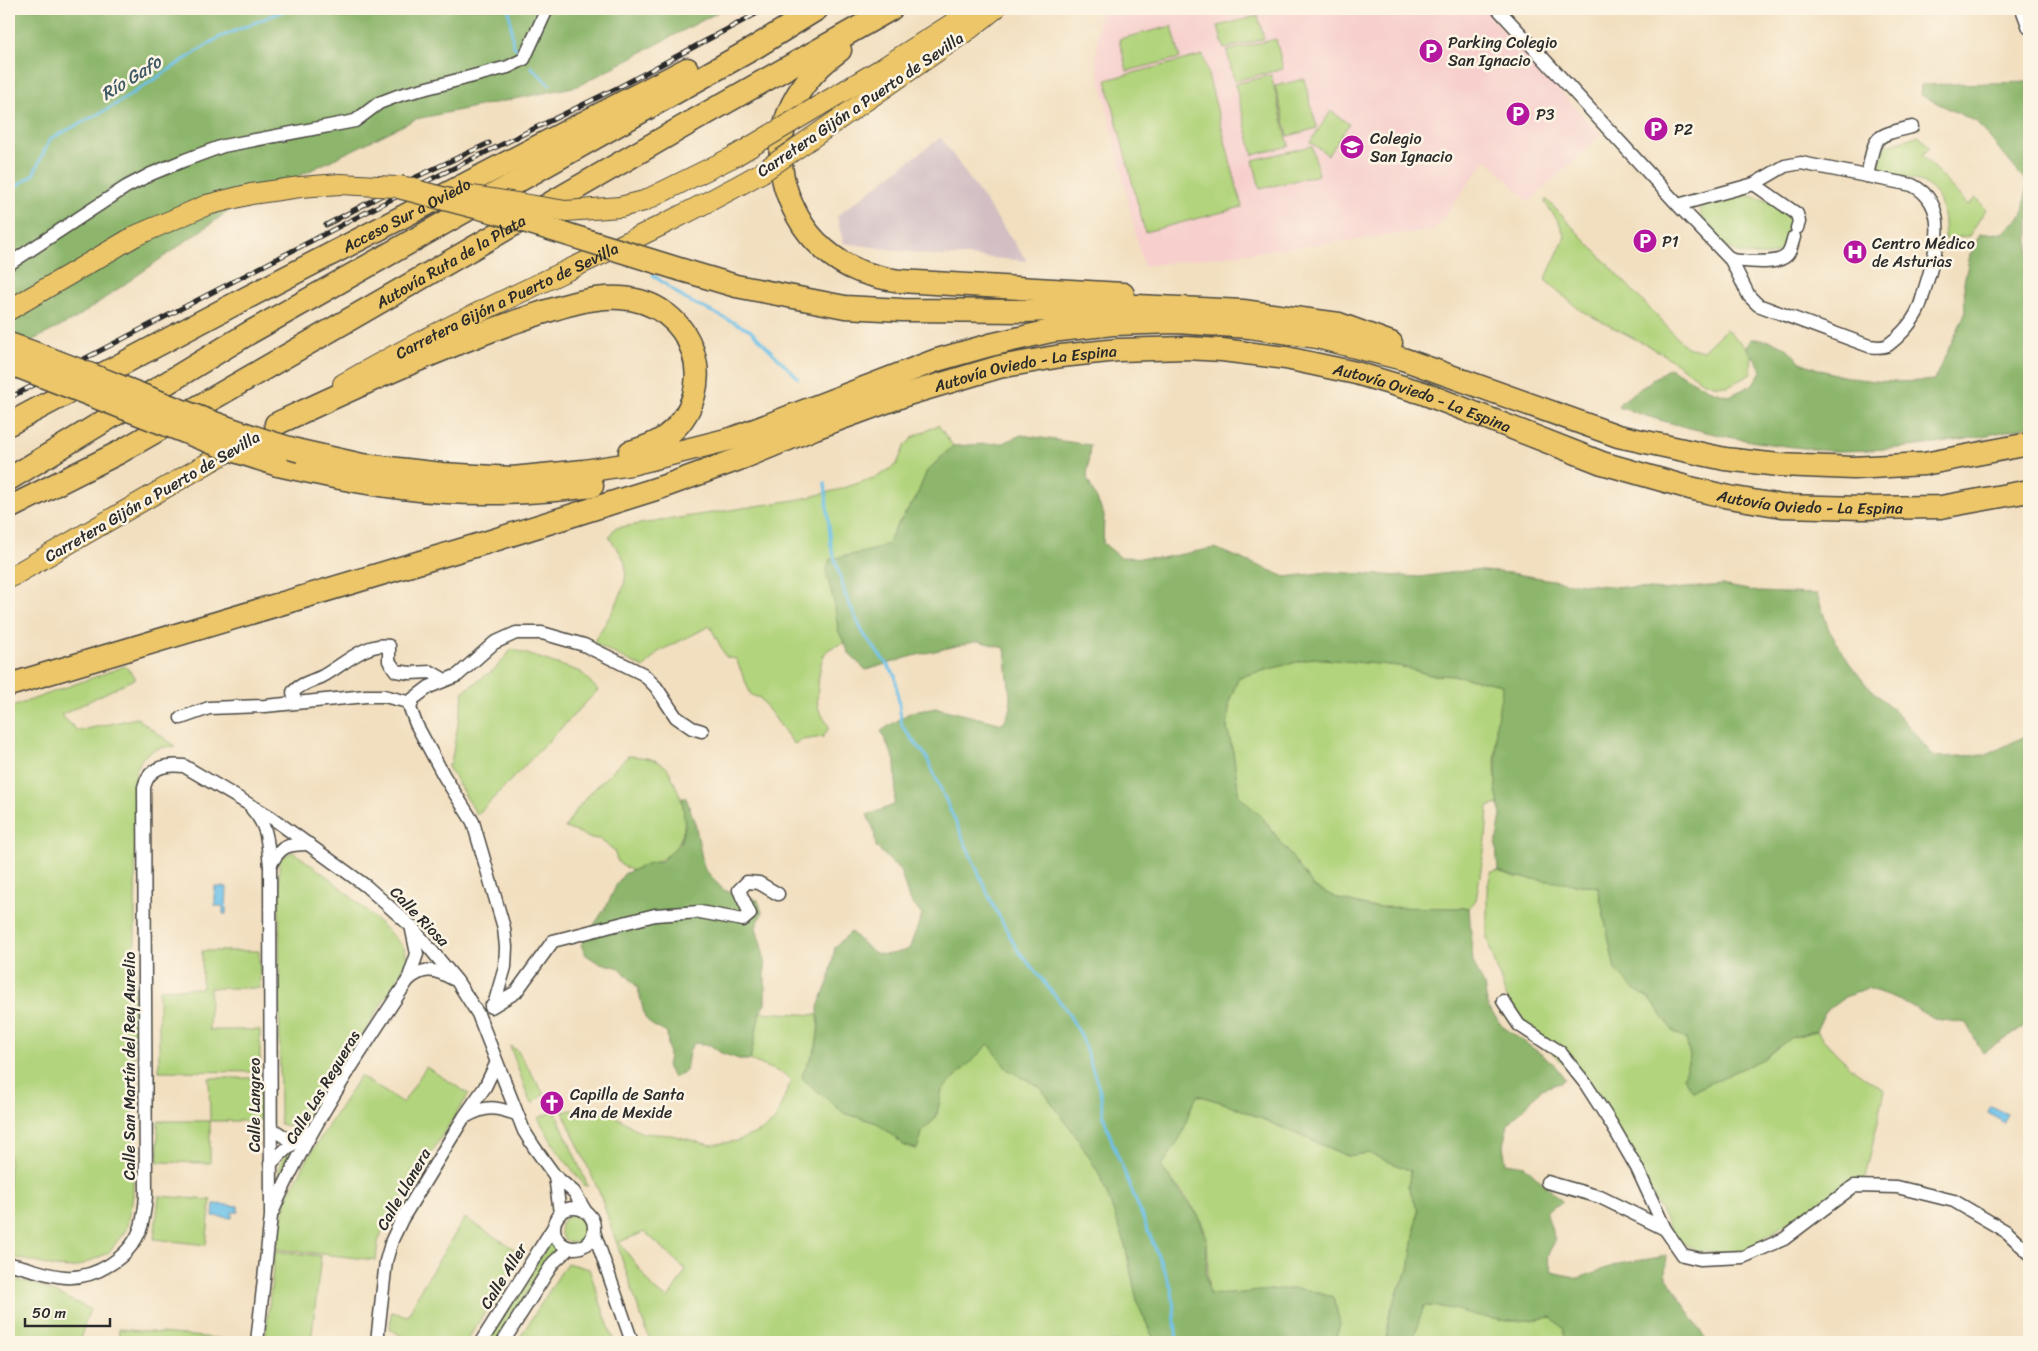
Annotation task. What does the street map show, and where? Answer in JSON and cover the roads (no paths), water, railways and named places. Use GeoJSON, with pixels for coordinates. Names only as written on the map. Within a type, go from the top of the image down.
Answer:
{"type":"FeatureCollection","features":[{"type":"Feature","properties":{"kind":"highway","name":"Acceso Sur a Oviedo"},"geometry":{"type":"LineString","coordinates":[[9,424],[229,307],[804,9]]}},
{"type":"Feature","properties":{"kind":"highway"},"geometry":{"type":"LineString","coordinates":[[9,479],[250,333],[720,68],[817,9]]}},
{"type":"Feature","properties":{"kind":"highway","name":"Autovía Ruta de la Plata"},"geometry":{"type":"LineString","coordinates":[[9,508],[120,452],[686,125],[891,9]]}},
{"type":"Feature","properties":{"kind":"highway"},"geometry":{"type":"LineString","coordinates":[[898,9],[832,56],[816,70],[803,85],[792,104],[780,145],[780,161],[785,190],[791,205],[807,232],[836,258],[858,270],[880,278],[900,281],[1223,301],[1285,310],[1339,324],[1549,402],[1725,459]]}},
{"type":"Feature","properties":{"kind":"highway","name":"Carretera Gijón a Puerto de Sevilla"},"geometry":{"type":"LineString","coordinates":[[9,310],[135,236],[207,205],[251,194],[340,184],[446,191],[566,211],[620,207],[644,201],[735,156],[886,66],[975,9]]}},
{"type":"Feature","properties":{"kind":"highway","name":"Carretera Gijón a Puerto de Sevilla"},"geometry":{"type":"LineString","coordinates":[[9,578],[399,351],[700,207],[760,173],[966,32],[995,9]]}},
{"type":"Feature","properties":{"kind":"highway"},"geometry":{"type":"LineString","coordinates":[[399,187],[495,212],[736,286],[845,307],[902,310],[1026,311],[1137,306],[1243,311],[1339,324]]}},
{"type":"Feature","properties":{"kind":"highway"},"geometry":{"type":"LineString","coordinates":[[276,424],[391,372],[497,328],[574,304],[600,299],[635,299],[662,311],[682,330],[695,355],[697,386],[694,399],[686,413],[676,428],[664,438],[651,446],[609,458],[482,475]]}},
{"type":"Feature","properties":{"kind":"highway"},"geometry":{"type":"LineString","coordinates":[[9,344],[214,423],[300,451],[362,465],[442,474],[512,478],[546,476],[631,464],[734,438],[936,360],[990,345],[1051,331],[1113,324],[1177,322],[1250,328],[1316,337],[1404,359],[1618,436],[1725,459]]}},
{"type":"Feature","properties":{"kind":"highway","name":"Autovía Oviedo - La Espina"},"geometry":{"type":"LineString","coordinates":[[815,428],[908,394],[999,367],[1061,356],[1118,350],[1186,348],[1222,350],[1286,358],[1337,368],[1390,382],[1513,427],[1602,463],[1690,488],[1782,506],[1941,507],[2029,491]]}},
{"type":"Feature","properties":{"kind":"highway"},"geometry":{"type":"LineString","coordinates":[[9,364],[226,448],[278,465],[402,488],[470,493],[555,491],[659,473],[815,428]]}},
{"type":"Feature","properties":{"kind":"highway"},"geometry":{"type":"LineString","coordinates":[[9,685],[482,544],[662,487],[742,458],[815,428]]}},
{"type":"Feature","properties":{"kind":"highway","name":"Autovía Oviedo - La Espina"},"geometry":{"type":"LineString","coordinates":[[1725,459],[1779,465],[1853,468],[1924,464],[2029,444]]}},
{"type":"Feature","properties":{"kind":"highway"},"geometry":{"type":"LineString","coordinates":[[9,470],[64,445]]}},
{"type":"Feature","properties":{"kind":"highway"},"geometry":{"type":"LineString","coordinates":[[9,519],[120,452]]}},
{"type":"Feature","properties":{"kind":"highway"},"geometry":{"type":"LineString","coordinates":[[9,694],[153,641]]}},
{"type":"Feature","properties":{"kind":"street"},"geometry":{"type":"LineString","coordinates":[[9,264],[126,187],[185,160],[223,146],[347,123],[354,121],[379,103],[400,95],[508,68],[524,59],[547,9]]}},
{"type":"Feature","properties":{"kind":"street"},"geometry":{"type":"LineString","coordinates":[[1498,9],[1678,205],[1732,260],[1749,296],[1758,305],[1869,346],[1878,347],[1887,346],[1907,327],[1917,314],[1934,256],[1937,238],[1936,218],[1931,202],[1923,190],[1912,185],[1800,163],[1785,166],[1754,184],[1678,205]]}},
{"type":"Feature","properties":{"kind":"street"},"geometry":{"type":"LineString","coordinates":[[2022,9],[2029,28]]}},
{"type":"Feature","properties":{"kind":"street"},"geometry":{"type":"LineString","coordinates":[[1867,176],[1876,140],[1883,134],[1912,126]]}},
{"type":"Feature","properties":{"kind":"street"},"geometry":{"type":"LineString","coordinates":[[1732,260],[1756,262],[1782,260],[1788,254],[1799,222],[1797,214],[1754,184]]}},
{"type":"Feature","properties":{"kind":"street"},"geometry":{"type":"LineString","coordinates":[[494,1005],[505,967],[506,947],[504,928],[473,822],[444,776],[416,724],[410,708],[413,699],[429,687],[458,675],[494,643],[516,633],[542,633],[584,645],[643,674],[656,687],[676,717],[692,728],[702,731]]}},
{"type":"Feature","properties":{"kind":"street"},"geometry":{"type":"LineString","coordinates":[[295,702],[293,692],[297,687],[321,677],[349,658],[380,644],[389,646],[389,661],[396,671],[410,674],[430,672],[445,680]]}},
{"type":"Feature","properties":{"kind":"street"},"geometry":{"type":"LineString","coordinates":[[181,718],[210,708],[265,706],[366,696],[384,696],[412,703]]}},
{"type":"Feature","properties":{"kind":"street","name":"Calle Riosa"},"geometry":{"type":"LineString","coordinates":[[169,764],[184,766],[272,818],[366,886],[412,927],[457,981],[478,1014],[516,1114],[534,1147],[555,1176],[574,1192],[586,1212]]}},
{"type":"Feature","properties":{"kind":"street","name":"Calle San Martín del Rey Aurelio"},"geometry":{"type":"LineString","coordinates":[[9,1264],[63,1277],[76,1277],[88,1274],[101,1270],[124,1253],[139,1231],[146,1196],[144,787],[146,777],[155,769],[169,764]]}},
{"type":"Feature","properties":{"kind":"street","name":"Calle Langreo"},"geometry":{"type":"LineString","coordinates":[[245,801],[260,818],[267,831],[270,866],[271,1216],[257,1342]]}},
{"type":"Feature","properties":{"kind":"street"},"geometry":{"type":"LineString","coordinates":[[270,866],[277,852],[293,844],[309,844]]}},
{"type":"Feature","properties":{"kind":"street"},"geometry":{"type":"LineString","coordinates":[[478,1014],[516,992],[553,941],[655,915],[700,912],[743,920],[750,914],[739,890],[747,882],[760,883],[778,894]]}},
{"type":"Feature","properties":{"kind":"street","name":"Calle Las Regueras"},"geometry":{"type":"LineString","coordinates":[[271,1216],[294,1164],[317,1123],[408,980],[417,954],[412,927]]}},
{"type":"Feature","properties":{"kind":"street"},"geometry":{"type":"LineString","coordinates":[[408,980],[417,972],[425,970],[442,973],[457,981]]}},
{"type":"Feature","properties":{"kind":"street"},"geometry":{"type":"LineString","coordinates":[[1503,1001],[1519,1025],[1560,1052],[1585,1083],[1612,1125],[1636,1168],[1665,1228],[1683,1255],[1700,1259],[1743,1257],[1784,1239],[1854,1186],[1897,1187],[1954,1201],[2006,1232],[2029,1253]]}},
{"type":"Feature","properties":{"kind":"street","name":"Calle Llanera"},"geometry":{"type":"LineString","coordinates":[[378,1342],[386,1261],[392,1240],[402,1219],[464,1117],[485,1087],[496,1064]]}},
{"type":"Feature","properties":{"kind":"street"},"geometry":{"type":"LineString","coordinates":[[464,1117],[482,1108],[497,1108],[516,1114]]}},
{"type":"Feature","properties":{"kind":"street"},"geometry":{"type":"LineString","coordinates":[[270,1164],[286,1148],[307,1135],[317,1123]]}},
{"type":"Feature","properties":{"kind":"street"},"geometry":{"type":"LineString","coordinates":[[271,1128],[286,1138],[297,1141]]}},
{"type":"Feature","properties":{"kind":"street","name":"Calle Riosa"},"geometry":{"type":"LineString","coordinates":[[555,1176],[560,1213]]}},
{"type":"Feature","properties":{"kind":"street"},"geometry":{"type":"LineString","coordinates":[[1547,1182],[1600,1197],[1665,1228]]}},
{"type":"Feature","properties":{"kind":"street"},"geometry":{"type":"LineString","coordinates":[[594,1232],[590,1241],[582,1247],[568,1248],[558,1241],[554,1228],[560,1213],[572,1208],[586,1212],[592,1218],[594,1232],[632,1342]]}},
{"type":"Feature","properties":{"kind":"street","name":"Calle Aller"},"geometry":{"type":"LineString","coordinates":[[481,1342],[554,1228]]}},
{"type":"Feature","properties":{"kind":"street"},"geometry":{"type":"LineString","coordinates":[[582,1247],[604,1261]]}},
{"type":"Feature","properties":{"kind":"street"},"geometry":{"type":"LineString","coordinates":[[503,1342],[553,1263],[568,1248]]}},
{"type":"Feature","properties":{"kind":"water"},"geometry":{"type":"Polygon","coordinates":[[[215,887],[227,887],[226,914],[223,914],[223,906],[215,906],[215,887]]]}},
{"type":"Feature","properties":{"kind":"water"},"geometry":{"type":"Polygon","coordinates":[[[1991,1106],[2008,1114],[2003,1123],[1988,1113],[1991,1106]]]}},
{"type":"Feature","properties":{"kind":"water"},"geometry":{"type":"Polygon","coordinates":[[[214,1204],[238,1206],[238,1212],[232,1212],[232,1218],[213,1216],[214,1204]]]}},
{"type":"Feature","properties":{"kind":"waterway","name":"Río Gafo"},"geometry":{"type":"LineString","coordinates":[[9,191],[33,175],[50,139],[110,108],[218,38],[288,9]]}},
{"type":"Feature","properties":{"kind":"waterway"},"geometry":{"type":"LineString","coordinates":[[509,9],[513,45],[518,50]]}},
{"type":"Feature","properties":{"kind":"waterway"},"geometry":{"type":"LineString","coordinates":[[531,67],[550,85]]}},
{"type":"Feature","properties":{"kind":"waterway"},"geometry":{"type":"LineString","coordinates":[[653,275],[685,299],[750,330],[798,378]]}},
{"type":"Feature","properties":{"kind":"waterway"},"geometry":{"type":"LineString","coordinates":[[825,483],[831,546],[846,597],[863,633],[895,675],[902,726],[926,756],[992,903],[1017,949],[1065,1008],[1081,1035],[1100,1091],[1104,1118],[1113,1144],[1172,1290],[1177,1342]]}},
{"type":"Feature","properties":{"kind":"railway"},"geometry":{"type":"LineString","coordinates":[[9,398],[415,187],[621,86],[765,9]]}},
{"type":"Feature","properties":{"kind":"railway"},"geometry":{"type":"LineString","coordinates":[[326,225],[414,178],[489,143]]}},
{"type":"Feature","properties":{"kind":"place","name":"Parking Colegio San Ignacio"},"geometry":{"type":"Point","coordinates":[1431,51]}},
{"type":"Feature","properties":{"kind":"place","name":"P3"},"geometry":{"type":"Point","coordinates":[1518,114]}},
{"type":"Feature","properties":{"kind":"place","name":"P2"},"geometry":{"type":"Point","coordinates":[1656,129]}},
{"type":"Feature","properties":{"kind":"place","name":"Colegio San Ignacio"},"geometry":{"type":"Point","coordinates":[1352,147]}},
{"type":"Feature","properties":{"kind":"place","name":"P1"},"geometry":{"type":"Point","coordinates":[1645,241]}},
{"type":"Feature","properties":{"kind":"place","name":"Centro Médico de Asturias"},"geometry":{"type":"Point","coordinates":[1855,252]}},
{"type":"Feature","properties":{"kind":"place","name":"Capilla de Santa Ana de Mexide"},"geometry":{"type":"Point","coordinates":[552,1103]}}]}
